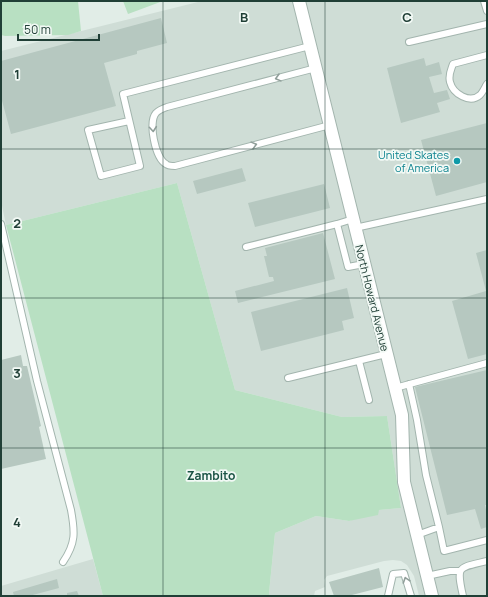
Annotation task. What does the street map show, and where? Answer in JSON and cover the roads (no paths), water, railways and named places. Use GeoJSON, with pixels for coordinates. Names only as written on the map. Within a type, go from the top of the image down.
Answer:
{"type":"FeatureCollection","features":[{"type":"Feature","properties":{"kind":"street","name":"North Howard Avenue"},"geometry":{"type":"LineString","coordinates":[[301,1],[310,46],[402,415],[404,482],[432,596]]}},
{"type":"Feature","properties":{"kind":"lane"},"geometry":{"type":"LineString","coordinates":[[484,1],[487,11]]}},
{"type":"Feature","properties":{"kind":"lane"},"geometry":{"type":"LineString","coordinates":[[409,42],[487,24]]}},
{"type":"Feature","properties":{"kind":"lane"},"geometry":{"type":"LineString","coordinates":[[129,120],[88,130],[101,176],[140,166],[123,94],[310,46]]}},
{"type":"Feature","properties":{"kind":"lane"},"geometry":{"type":"LineString","coordinates":[[487,55],[453,64],[449,72],[452,88],[459,95],[467,98],[475,98],[481,94],[487,84]]}},
{"type":"Feature","properties":{"kind":"lane"},"geometry":{"type":"LineString","coordinates":[[316,68],[167,106],[157,112],[152,120],[152,132],[160,158],[166,165],[175,166],[330,125]]}},
{"type":"Feature","properties":{"kind":"lane"},"geometry":{"type":"LineString","coordinates":[[246,247],[336,224],[354,223],[487,200]]}},
{"type":"Feature","properties":{"kind":"lane"},"geometry":{"type":"LineString","coordinates":[[1,224],[37,381],[71,510],[75,532],[70,552],[63,562]]}},
{"type":"Feature","properties":{"kind":"lane"},"geometry":{"type":"LineString","coordinates":[[336,224],[348,267],[364,264]]}},
{"type":"Feature","properties":{"kind":"lane"},"geometry":{"type":"LineString","coordinates":[[288,378],[386,354]]}},
{"type":"Feature","properties":{"kind":"lane"},"geometry":{"type":"LineString","coordinates":[[359,361],[369,400]]}},
{"type":"Feature","properties":{"kind":"lane"},"geometry":{"type":"LineString","coordinates":[[395,388],[487,363]]}},
{"type":"Feature","properties":{"kind":"lane"},"geometry":{"type":"LineString","coordinates":[[409,384],[418,420],[426,475],[440,527],[444,551],[487,540]]}},
{"type":"Feature","properties":{"kind":"lane"},"geometry":{"type":"LineString","coordinates":[[417,535],[440,527]]}},
{"type":"Feature","properties":{"kind":"lane"},"geometry":{"type":"LineString","coordinates":[[463,596],[459,577],[460,571],[464,566],[487,560]]}},
{"type":"Feature","properties":{"kind":"lane"},"geometry":{"type":"LineString","coordinates":[[428,576],[450,571],[460,571]]}},
{"type":"Feature","properties":{"kind":"lane"},"geometry":{"type":"LineString","coordinates":[[388,596],[394,574],[404,573],[411,596]]}},
{"type":"Feature","properties":{"kind":"place","name":"United Skates of America"},"geometry":{"type":"Point","coordinates":[457,161]}},
{"type":"Feature","properties":{"kind":"district","name":"Zambito"},"geometry":{"type":"Point","coordinates":[211,476]}}]}
